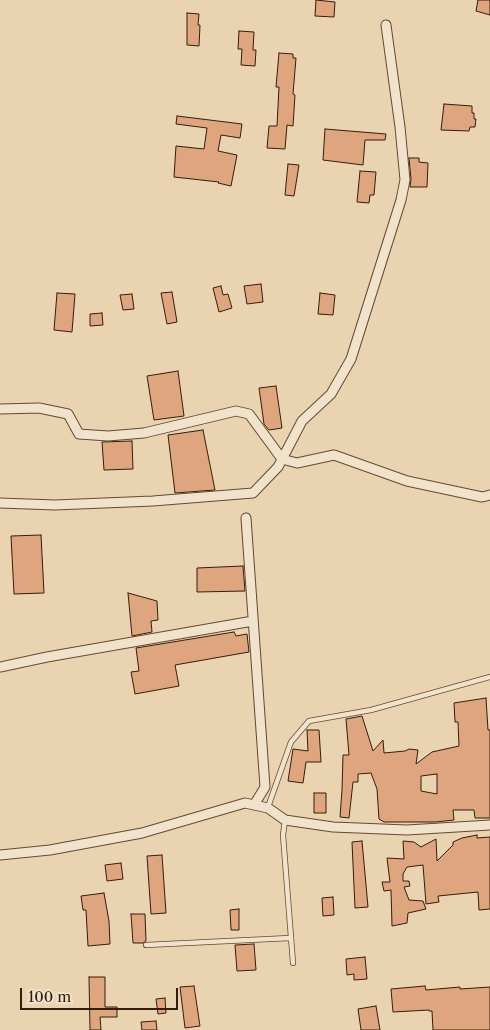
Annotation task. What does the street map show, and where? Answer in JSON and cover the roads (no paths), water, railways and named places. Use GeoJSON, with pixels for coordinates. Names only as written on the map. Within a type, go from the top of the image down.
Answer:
{"type":"FeatureCollection","features":[{"type":"Feature","properties":{"kind":"street"},"geometry":{"type":"LineString","coordinates":[[0,503],[54,505],[154,502],[253,492],[278,467],[302,421],[331,394],[351,359],[401,200],[405,180],[386,25]]}},
{"type":"Feature","properties":{"kind":"street"},"geometry":{"type":"LineString","coordinates":[[0,409],[39,408],[68,414],[79,434],[108,436],[144,432],[236,410],[249,414],[282,459],[298,463],[334,455],[407,481],[482,497],[490,495]]}},
{"type":"Feature","properties":{"kind":"street"},"geometry":{"type":"LineString","coordinates":[[246,518],[265,787],[254,805]]}},
{"type":"Feature","properties":{"kind":"street"},"geometry":{"type":"LineString","coordinates":[[0,667],[253,621]]}},
{"type":"Feature","properties":{"kind":"street"},"geometry":{"type":"LineString","coordinates":[[0,855],[50,850],[142,833],[246,803],[268,808],[285,820],[333,827],[407,830],[490,825]]}},
{"type":"Feature","properties":{"kind":"lane"},"geometry":{"type":"LineString","coordinates":[[268,808],[291,742],[310,721],[371,710],[490,677]]}},
{"type":"Feature","properties":{"kind":"lane"},"geometry":{"type":"LineString","coordinates":[[285,820],[283,836],[292,963]]}},
{"type":"Feature","properties":{"kind":"lane"},"geometry":{"type":"LineString","coordinates":[[146,944],[290,938]]}}]}
